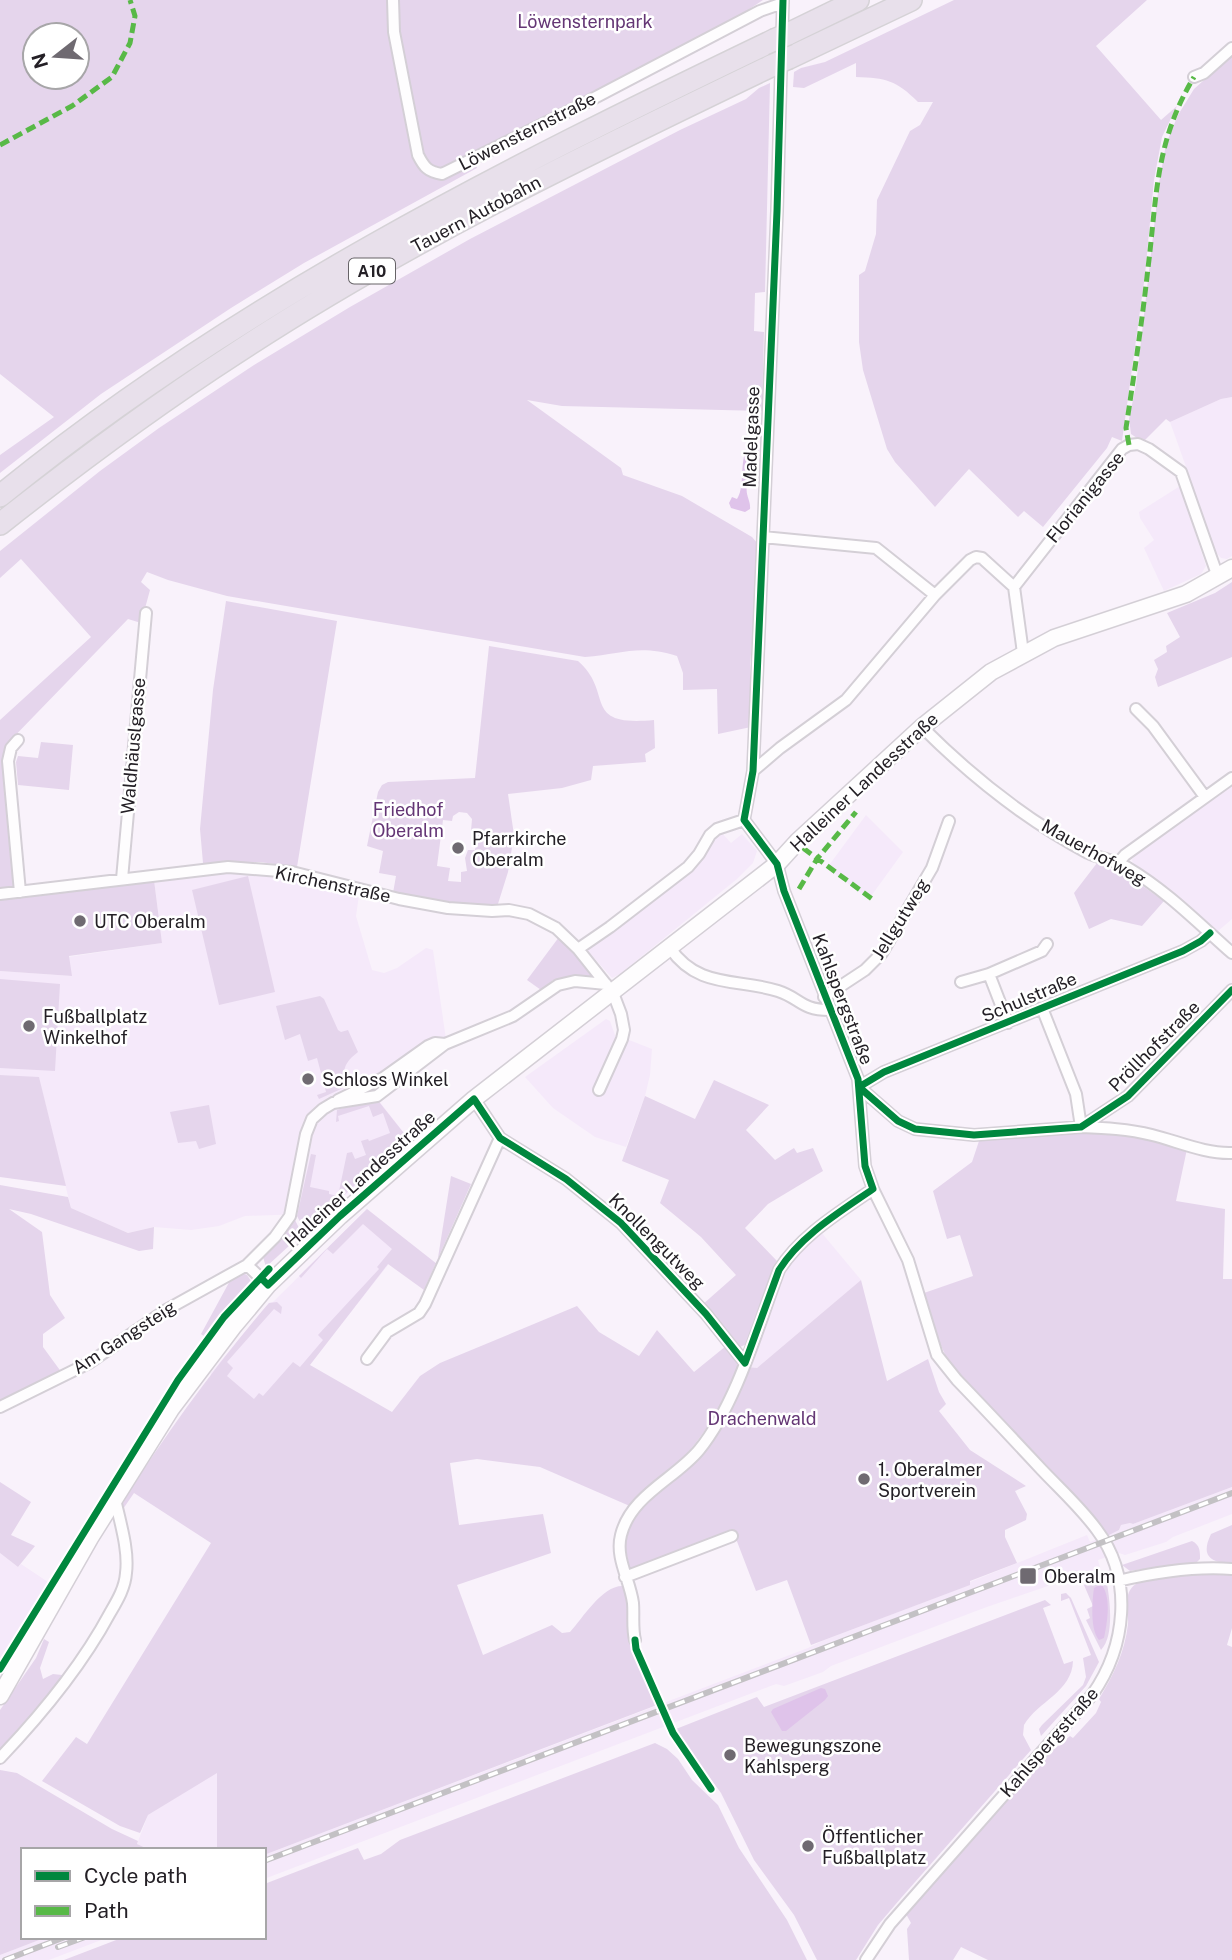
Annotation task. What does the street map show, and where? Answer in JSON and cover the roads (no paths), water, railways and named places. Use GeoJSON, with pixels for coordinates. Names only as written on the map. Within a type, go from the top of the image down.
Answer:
{"type":"FeatureCollection","features":[{"type":"Feature","properties":{"kind":"highway","name":"Tauern Autobahn"},"geometry":{"type":"LineString","coordinates":[[0,496],[114,408],[282,298],[509,171],[858,0]]}},
{"type":"Feature","properties":{"kind":"highway","name":"Tauern Autobahn"},"geometry":{"type":"LineString","coordinates":[[0,524],[145,414],[237,352],[311,307],[527,186],[911,0]]}},
{"type":"Feature","properties":{"kind":"main road","name":"Halleiner Landesstraße"},"geometry":{"type":"LineString","coordinates":[[0,1696],[114,1499],[171,1409],[268,1285],[340,1216],[474,1099],[609,988],[670,948],[776,863],[922,727],[991,671],[1065,634],[1186,594],[1232,568]]}},
{"type":"Feature","properties":{"kind":"street","name":"Löwensternstraße"},"geometry":{"type":"LineString","coordinates":[[393,0],[394,32],[418,155],[430,172],[442,174],[783,1]]}},
{"type":"Feature","properties":{"kind":"street","name":"Madelgasse"},"geometry":{"type":"LineString","coordinates":[[744,820],[753,772],[783,1]]}},
{"type":"Feature","properties":{"kind":"street"},"geometry":{"type":"LineString","coordinates":[[1194,77],[1232,48]]}},
{"type":"Feature","properties":{"kind":"street","name":"Florianigasse"},"geometry":{"type":"LineString","coordinates":[[1014,587],[1122,449],[1138,444],[1181,472],[1218,577]]}},
{"type":"Feature","properties":{"kind":"street"},"geometry":{"type":"LineString","coordinates":[[763,537],[876,548],[935,595]]}},
{"type":"Feature","properties":{"kind":"street"},"geometry":{"type":"LineString","coordinates":[[753,772],[780,748],[846,700],[935,595],[976,557],[987,560],[1014,587],[1023,653]]}},
{"type":"Feature","properties":{"kind":"street","name":"Waldhäuslgasse"},"geometry":{"type":"LineString","coordinates":[[122,878],[146,613]]}},
{"type":"Feature","properties":{"kind":"street"},"geometry":{"type":"LineString","coordinates":[[1136,709],[1153,726],[1205,797]]}},
{"type":"Feature","properties":{"kind":"street","name":"Mauerhofweg"},"geometry":{"type":"LineString","coordinates":[[922,727],[959,764],[1014,807],[1090,853],[1118,863],[1155,887],[1232,953]]}},
{"type":"Feature","properties":{"kind":"street"},"geometry":{"type":"LineString","coordinates":[[18,740],[11,748],[8,761],[20,892]]}},
{"type":"Feature","properties":{"kind":"street"},"geometry":{"type":"LineString","coordinates":[[1118,863],[1125,855],[1232,778]]}},
{"type":"Feature","properties":{"kind":"street"},"geometry":{"type":"LineString","coordinates":[[578,949],[688,867],[710,835],[717,830],[744,820],[776,863]]}},
{"type":"Feature","properties":{"kind":"street","name":"Jellgutweg"},"geometry":{"type":"LineString","coordinates":[[824,997],[865,970],[882,953],[932,868],[949,821]]}},
{"type":"Feature","properties":{"kind":"street","name":"Kahlspergstraße"},"geometry":{"type":"LineString","coordinates":[[776,863],[784,891],[859,1087],[863,1154],[873,1189],[905,1252],[933,1343],[945,1366],[1097,1529],[1108,1549],[1121,1601],[1120,1633],[1103,1680],[1079,1712],[890,1924],[866,1960]]}},
{"type":"Feature","properties":{"kind":"street","name":"Kirchenstraße"},"geometry":{"type":"LineString","coordinates":[[0,894],[228,867],[292,872],[418,903],[466,910],[509,910],[529,914],[548,922],[578,949],[609,988],[621,1014],[624,1030],[599,1090]]}},
{"type":"Feature","properties":{"kind":"street","name":"Schulstraße"},"geometry":{"type":"LineString","coordinates":[[859,1087],[884,1072],[1183,951],[1210,933]]}},
{"type":"Feature","properties":{"kind":"street"},"geometry":{"type":"LineString","coordinates":[[961,982],[989,974],[1042,951],[1047,944]]}},
{"type":"Feature","properties":{"kind":"street"},"geometry":{"type":"LineString","coordinates":[[670,948],[677,959],[691,971],[712,979],[779,992],[809,1009],[829,1010]]}},
{"type":"Feature","properties":{"kind":"street"},"geometry":{"type":"LineString","coordinates":[[989,974],[1007,1023]]}},
{"type":"Feature","properties":{"kind":"street","name":"Am Gangsteig"},"geometry":{"type":"LineString","coordinates":[[0,1407],[89,1363],[166,1310],[247,1265],[284,1227],[290,1216],[306,1134],[312,1119],[333,1103],[377,1096],[445,1044],[513,1016],[558,985],[575,981],[609,988]]}},
{"type":"Feature","properties":{"kind":"street","name":"Pröllhofstraße"},"geometry":{"type":"LineString","coordinates":[[859,1087],[884,1111],[915,1129],[974,1135],[1081,1127],[1128,1096],[1232,990]]}},
{"type":"Feature","properties":{"kind":"street"},"geometry":{"type":"LineString","coordinates":[[1042,1008],[1076,1094],[1081,1127],[1118,1129],[1206,1150],[1232,1153]]}},
{"type":"Feature","properties":{"kind":"street","name":"Knollengutweg"},"geometry":{"type":"LineString","coordinates":[[474,1099],[500,1138],[566,1179],[621,1223],[706,1314],[745,1363]]}},
{"type":"Feature","properties":{"kind":"street"},"geometry":{"type":"LineString","coordinates":[[367,1359],[387,1332],[419,1313],[500,1138]]}},
{"type":"Feature","properties":{"kind":"street"},"geometry":{"type":"LineString","coordinates":[[635,1640],[632,1601],[620,1546],[621,1534],[630,1512],[651,1491],[684,1466],[700,1448],[728,1402],[779,1270],[787,1257],[827,1222],[873,1189]]}},
{"type":"Feature","properties":{"kind":"street"},"geometry":{"type":"LineString","coordinates":[[247,1265],[268,1285]]}},
{"type":"Feature","properties":{"kind":"street"},"geometry":{"type":"LineString","coordinates":[[0,1758],[44,1711],[72,1675],[101,1631],[123,1587],[127,1572],[125,1550],[114,1499]]}},
{"type":"Feature","properties":{"kind":"street"},"geometry":{"type":"LineString","coordinates":[[625,1577],[732,1536]]}},
{"type":"Feature","properties":{"kind":"street"},"geometry":{"type":"LineString","coordinates":[[1118,1581],[1178,1569],[1232,1569]]}},
{"type":"Feature","properties":{"kind":"railway"},"geometry":{"type":"LineString","coordinates":[[266,1860],[1232,1493]]}},
{"type":"Feature","properties":{"kind":"railway"},"geometry":{"type":"LineString","coordinates":[[5,1960],[60,1939]]}},
{"type":"Feature","properties":{"kind":"railway"},"geometry":{"type":"LineString","coordinates":[[58,1947],[80,1939]]}},
{"type":"Feature","properties":{"kind":"place","name":"Pfarrkirche Oberalm"},"geometry":{"type":"Point","coordinates":[458,848]}},
{"type":"Feature","properties":{"kind":"place","name":"UTC Oberalm"},"geometry":{"type":"Point","coordinates":[80,921]}},
{"type":"Feature","properties":{"kind":"place","name":"Fußballplatz Winkelhof"},"geometry":{"type":"Point","coordinates":[29,1026]}},
{"type":"Feature","properties":{"kind":"place","name":"Schloss Winkel"},"geometry":{"type":"Point","coordinates":[308,1079]}},
{"type":"Feature","properties":{"kind":"place","name":"1. Oberalmer Sportverein"},"geometry":{"type":"Point","coordinates":[864,1479]}},
{"type":"Feature","properties":{"kind":"place","name":"Oberalm"},"geometry":{"type":"Point","coordinates":[1028,1576]}},
{"type":"Feature","properties":{"kind":"place","name":"Bewegungszone Kahlsperg"},"geometry":{"type":"Point","coordinates":[730,1755]}},
{"type":"Feature","properties":{"kind":"place","name":"Öffentlicher Fußballplatz"},"geometry":{"type":"Point","coordinates":[808,1846]}},
{"type":"Feature","properties":{"kind":"park label","name":"Löwensternpark"},"geometry":{"type":"Point","coordinates":[585,21]}},
{"type":"Feature","properties":{"kind":"park label","name":"Friedhof Oberalm"},"geometry":{"type":"Point","coordinates":[408,819]}},
{"type":"Feature","properties":{"kind":"park label","name":"Drachenwald"},"geometry":{"type":"Point","coordinates":[762,1418]}}]}
